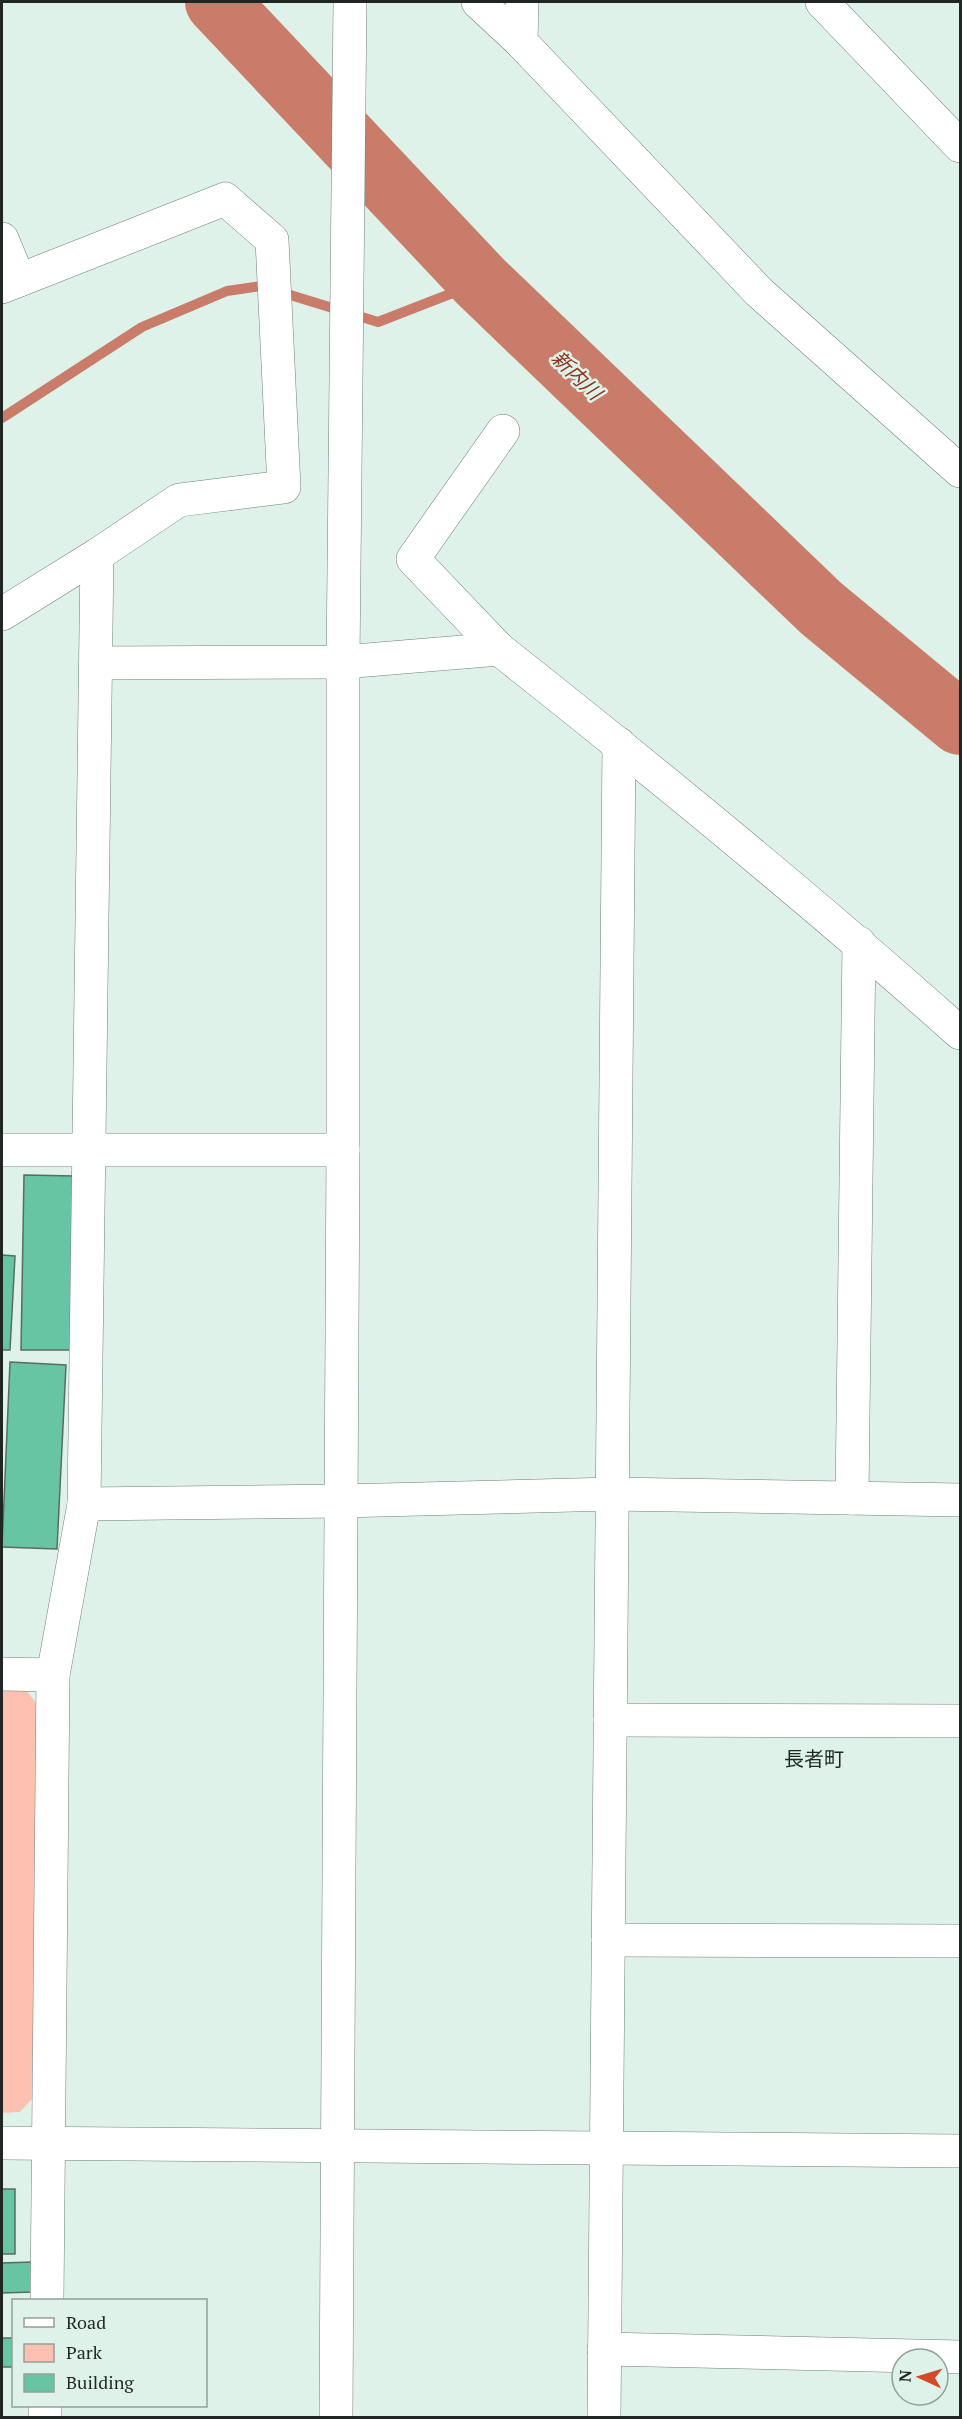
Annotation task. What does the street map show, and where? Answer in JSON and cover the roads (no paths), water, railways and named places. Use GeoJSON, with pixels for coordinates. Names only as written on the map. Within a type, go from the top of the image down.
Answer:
{"type":"FeatureCollection","features":[{"type":"Feature","properties":{"kind":"street"},"geometry":{"type":"LineString","coordinates":[[336,2418],[344,1150],[343,662],[350,2]]}},
{"type":"Feature","properties":{"kind":"street"},"geometry":{"type":"LineString","coordinates":[[478,2],[521,42],[759,292],[960,471]]}},
{"type":"Feature","properties":{"kind":"street"},"geometry":{"type":"LineString","coordinates":[[521,42],[522,2]]}},
{"type":"Feature","properties":{"kind":"street"},"geometry":{"type":"LineString","coordinates":[[822,2],[960,146]]}},
{"type":"Feature","properties":{"kind":"street"},"geometry":{"type":"LineString","coordinates":[[2,239],[10,284],[225,199],[272,240],[284,487],[179,500],[97,555],[2,614]]}},
{"type":"Feature","properties":{"kind":"street"},"geometry":{"type":"LineString","coordinates":[[503,431],[413,559],[499,649],[619,744],[859,943],[960,1034]]}},
{"type":"Feature","properties":{"kind":"street"},"geometry":{"type":"LineString","coordinates":[[46,2299],[53,1675],[84,1504],[97,555]]}},
{"type":"Feature","properties":{"kind":"street"},"geometry":{"type":"LineString","coordinates":[[96,663],[343,662],[499,649]]}},
{"type":"Feature","properties":{"kind":"street"},"geometry":{"type":"LineString","coordinates":[[604,2418],[619,744]]}},
{"type":"Feature","properties":{"kind":"street"},"geometry":{"type":"LineString","coordinates":[[852,1498],[859,943]]}},
{"type":"Feature","properties":{"kind":"street"},"geometry":{"type":"LineString","coordinates":[[2,1150],[344,1150]]}},
{"type":"Feature","properties":{"kind":"street"},"geometry":{"type":"LineString","coordinates":[[84,1504],[341,1501],[612,1494],[960,1500]]}},
{"type":"Feature","properties":{"kind":"street"},"geometry":{"type":"LineString","coordinates":[[2,1674],[53,1675]]}},
{"type":"Feature","properties":{"kind":"street"},"geometry":{"type":"LineString","coordinates":[[610,1720],[960,1721]]}},
{"type":"Feature","properties":{"kind":"street"},"geometry":{"type":"LineString","coordinates":[[608,1940],[960,1941]]}},
{"type":"Feature","properties":{"kind":"street"},"geometry":{"type":"LineString","coordinates":[[2,2143],[960,2151]]}},
{"type":"Feature","properties":{"kind":"street"},"geometry":{"type":"LineString","coordinates":[[604,2349],[960,2357]]}},
{"type":"Feature","properties":{"kind":"waterway","name":"新内川"},"geometry":{"type":"LineString","coordinates":[[217,2],[481,282],[821,608],[960,723]]}},
{"type":"Feature","properties":{"kind":"waterway"},"geometry":{"type":"LineString","coordinates":[[2,418],[142,327],[227,291],[261,286],[378,322],[481,282]]}},
{"type":"Feature","properties":{"kind":"district","name":"長者町"},"geometry":{"type":"Point","coordinates":[814,1758]}}]}
